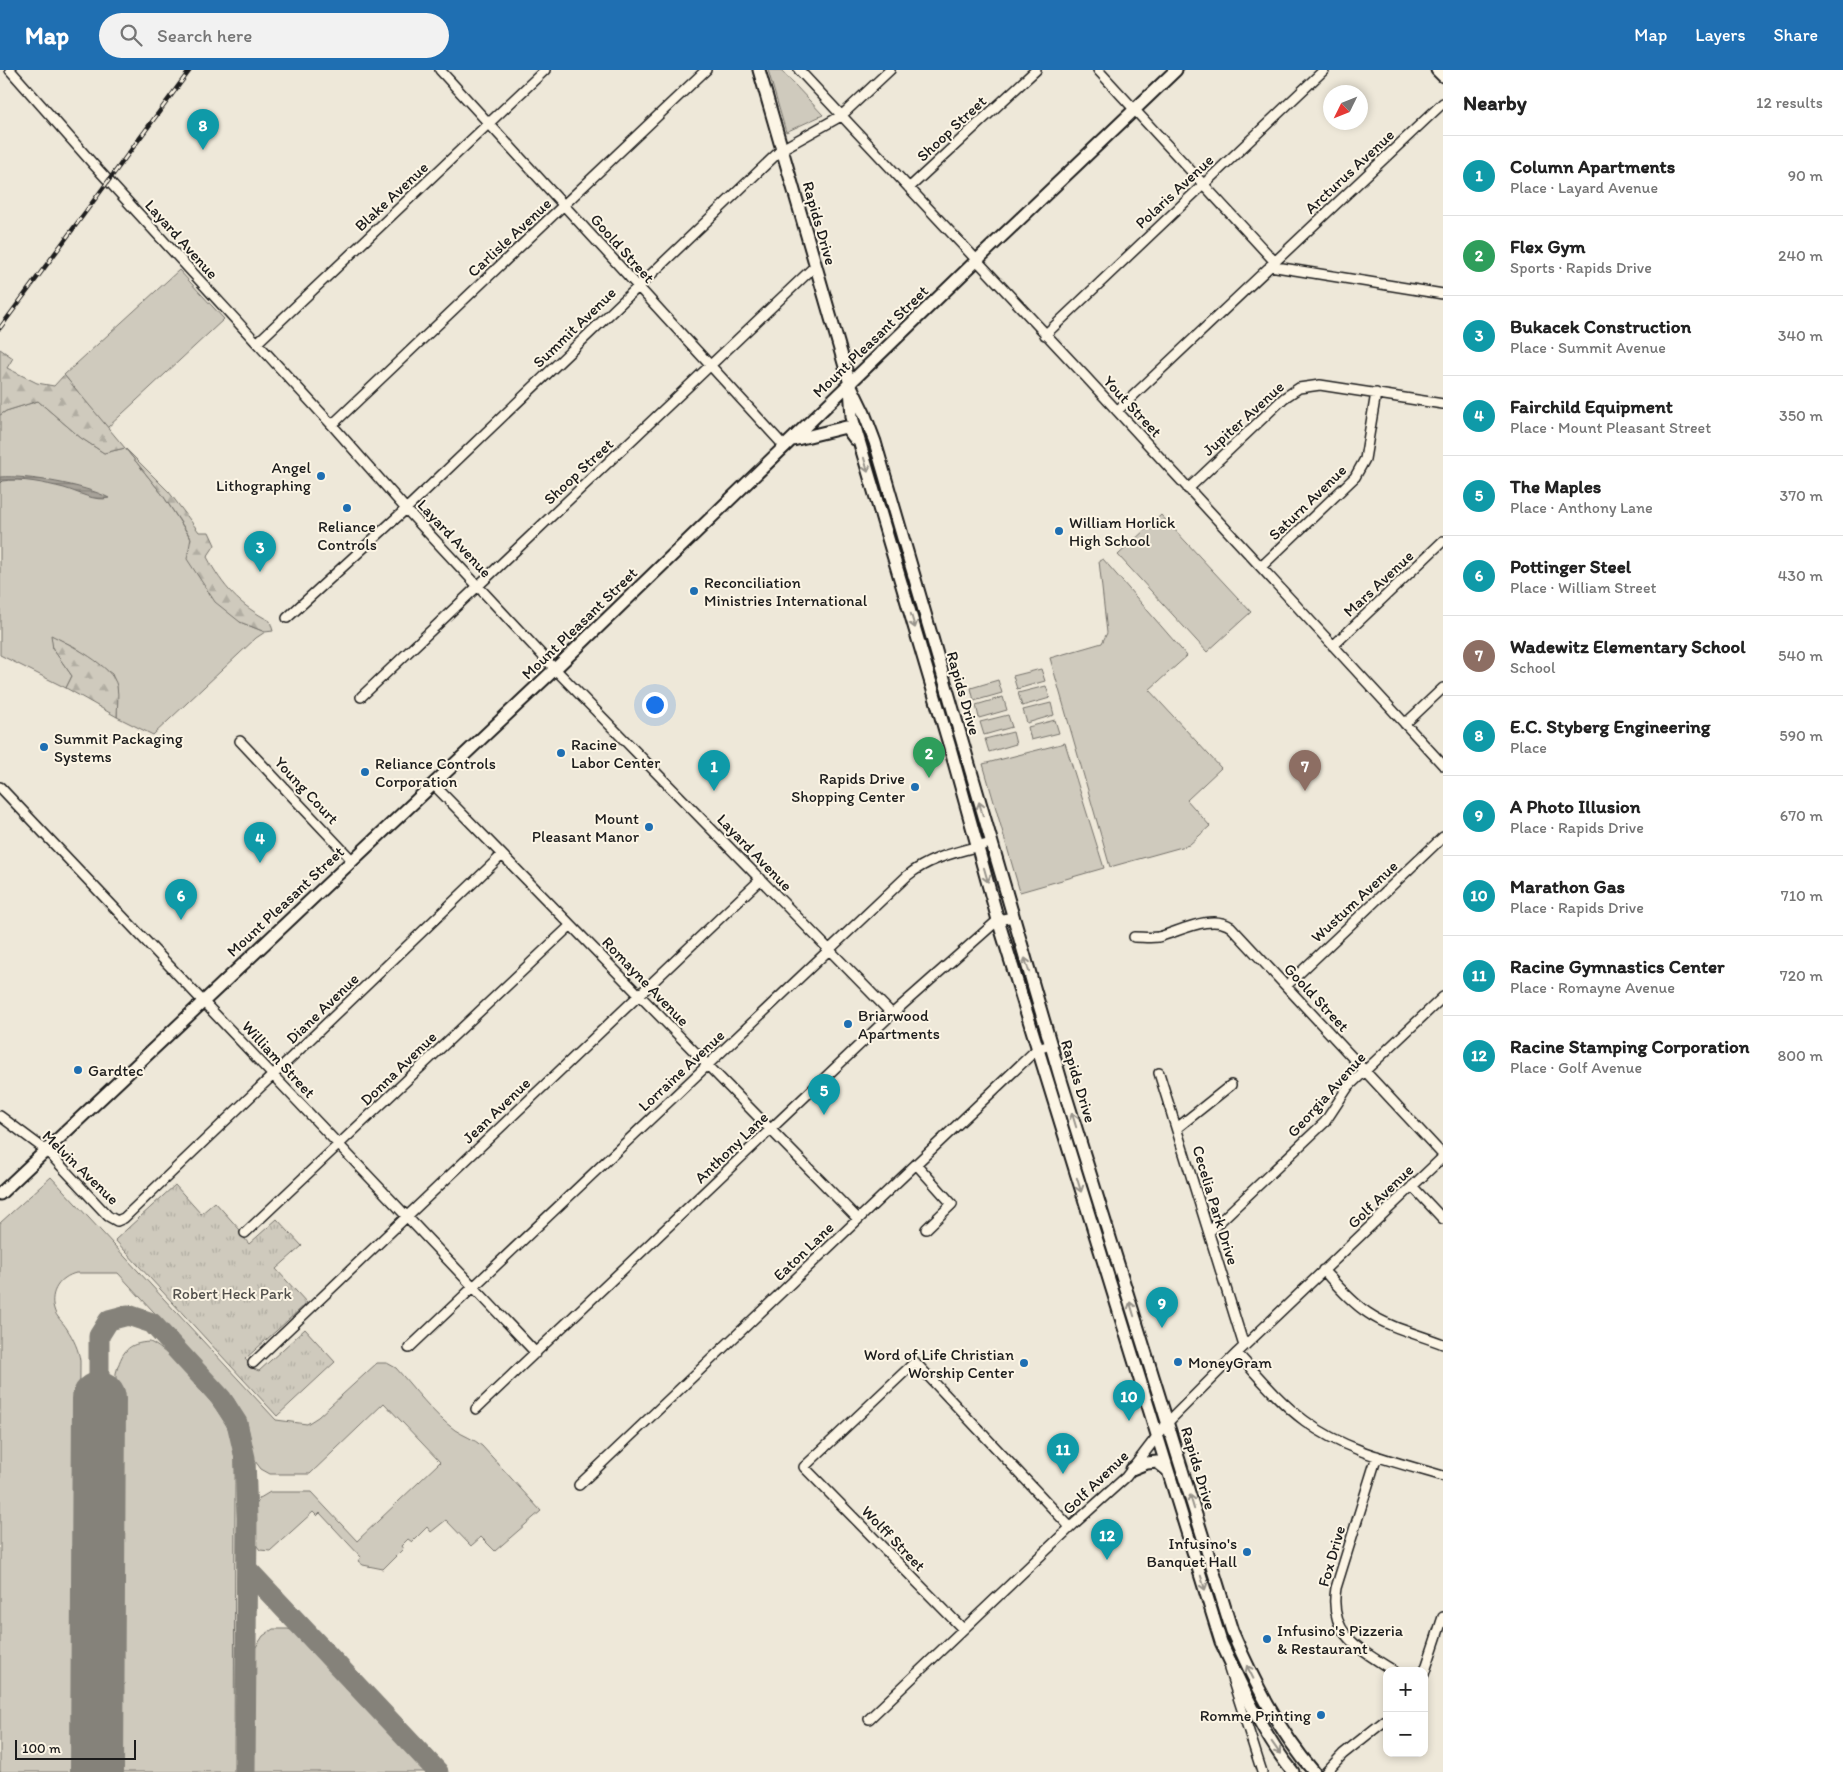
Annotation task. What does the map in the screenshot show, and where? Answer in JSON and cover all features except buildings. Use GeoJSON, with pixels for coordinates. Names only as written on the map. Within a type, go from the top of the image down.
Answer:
{"type":"FeatureCollection","features":[{"type":"Feature","properties":{"kind":"street","name":"Layard Avenue"},"geometry":{"type":"LineString","coordinates":[[10,70],[406,509],[555,669],[892,1014]]}},
{"type":"Feature","properties":{"kind":"street","name":"Goold Street"},"geometry":{"type":"LineString","coordinates":[[440,70],[711,366],[788,443]]}},
{"type":"Feature","properties":{"kind":"street","name":"Blake Avenue"},"geometry":{"type":"LineString","coordinates":[[257,344],[545,70]]}},
{"type":"Feature","properties":{"kind":"street","name":"Carlisle Avenue"},"geometry":{"type":"LineString","coordinates":[[332,425],[706,70]]}},
{"type":"Feature","properties":{"kind":"street","name":"Rapids Drive"},"geometry":{"type":"LineString","coordinates":[[759,70],[850,384],[875,442],[1051,1045],[1232,1631],[1248,1668],[1286,1737],[1314,1772]]}},
{"type":"Feature","properties":{"kind":"street","name":"Yout Street"},"geometry":{"type":"LineString","coordinates":[[799,70],[1443,765]]}},
{"type":"Feature","properties":{"kind":"street","name":"Summit Avenue"},"geometry":{"type":"LineString","coordinates":[[287,618],[406,509],[782,149],[841,116],[890,70]]}},
{"type":"Feature","properties":{"kind":"street","name":"Shoop Street"},"geometry":{"type":"LineString","coordinates":[[909,188],[1036,70]]}},
{"type":"Feature","properties":{"kind":"street"},"geometry":{"type":"LineString","coordinates":[[1098,70],[1203,184],[1273,264],[1443,294]]}},
{"type":"Feature","properties":{"kind":"street","name":"Mount Pleasant Street"},"geometry":{"type":"LineString","coordinates":[[0,1194],[352,860],[434,785],[1176,70]]}},
{"type":"Feature","properties":{"kind":"street","name":"Polaris Avenue"},"geometry":{"type":"LineString","coordinates":[[1045,334],[1324,70]]}},
{"type":"Feature","properties":{"kind":"street"},"geometry":{"type":"LineString","coordinates":[[1437,70],[1443,76]]}},
{"type":"Feature","properties":{"kind":"street","name":"Arcturus Avenue"},"geometry":{"type":"LineString","coordinates":[[1117,411],[1443,103]]}},
{"type":"Feature","properties":{"kind":"street","name":"Shoop Street"},"geometry":{"type":"LineString","coordinates":[[361,697],[815,266]]}},
{"type":"Feature","properties":{"kind":"street","name":"Rapids Drive"},"geometry":{"type":"LineString","coordinates":[[850,384],[852,417],[860,446],[939,708],[998,920],[1262,1772]]}},
{"type":"Feature","properties":{"kind":"street","name":"Jupiter Avenue"},"geometry":{"type":"LineString","coordinates":[[1188,489],[1284,398],[1299,388],[1320,384],[1443,404]]}},
{"type":"Feature","properties":{"kind":"street","name":"Saturn Avenue"},"geometry":{"type":"LineString","coordinates":[[1261,567],[1351,482],[1358,473],[1365,459],[1376,393]]}},
{"type":"Feature","properties":{"kind":"street"},"geometry":{"type":"LineString","coordinates":[[788,443],[846,428],[860,446]]}},
{"type":"Feature","properties":{"kind":"street","name":"Mars Avenue"},"geometry":{"type":"LineString","coordinates":[[1333,646],[1443,541]]}},
{"type":"Feature","properties":{"kind":"street"},"geometry":{"type":"LineString","coordinates":[[1405,724],[1443,688]]}},
{"type":"Feature","properties":{"kind":"street","name":"Young Court"},"geometry":{"type":"LineString","coordinates":[[240,741],[352,860]]}},
{"type":"Feature","properties":{"kind":"street","name":"Romayne Avenue"},"geometry":{"type":"LineString","coordinates":[[434,785],[858,1219]]}},
{"type":"Feature","properties":{"kind":"street","name":"William Street"},"geometry":{"type":"LineString","coordinates":[[0,787],[536,1353]]}},
{"type":"Feature","properties":{"kind":"street","name":"Wustum Avenue"},"geometry":{"type":"LineString","coordinates":[[1286,986],[1443,837]]}},
{"type":"Feature","properties":{"kind":"street","name":"Lorraine Avenue"},"geometry":{"type":"LineString","coordinates":[[409,1348],[916,869],[935,858],[991,843]]}},
{"type":"Feature","properties":{"kind":"street","name":"Diane Avenue"},"geometry":{"type":"LineString","coordinates":[[117,1221],[124,1218],[274,1076],[502,855]]}},
{"type":"Feature","properties":{"kind":"street","name":"Jean Avenue"},"geometry":{"type":"LineString","coordinates":[[253,1363],[761,879]]}},
{"type":"Feature","properties":{"kind":"street"},"geometry":{"type":"LineString","coordinates":[[998,920],[1013,917]]}},
{"type":"Feature","properties":{"kind":"street","name":"Anthony Lane"},"geometry":{"type":"LineString","coordinates":[[476,1409],[892,1014],[998,920]]}},
{"type":"Feature","properties":{"kind":"street","name":"Goold Street"},"geometry":{"type":"LineString","coordinates":[[1134,937],[1156,937],[1212,922],[1226,923],[1231,926],[1443,1156]]}},
{"type":"Feature","properties":{"kind":"street","name":"Donna Avenue"},"geometry":{"type":"LineString","coordinates":[[245,1234],[570,925]]}},
{"type":"Feature","properties":{"kind":"street","name":"Georgia Avenue"},"geometry":{"type":"LineString","coordinates":[[1209,1232],[1325,1122],[1348,1087],[1443,997]]}},
{"type":"Feature","properties":{"kind":"street","name":"Eaton Lane"},"geometry":{"type":"LineString","coordinates":[[579,1485],[1038,1049],[1051,1045]]}},
{"type":"Feature","properties":{"kind":"street","name":"Cecelia Park Drive"},"geometry":{"type":"LineString","coordinates":[[1159,1073],[1178,1128],[1244,1346]]}},
{"type":"Feature","properties":{"kind":"street"},"geometry":{"type":"LineString","coordinates":[[1178,1128],[1231,1085]]}},
{"type":"Feature","properties":{"kind":"street","name":"Melvin Avenue"},"geometry":{"type":"LineString","coordinates":[[0,1116],[47,1151],[108,1216],[117,1221]]}},
{"type":"Feature","properties":{"kind":"street"},"geometry":{"type":"LineString","coordinates":[[1071,1157],[1084,1152]]}},
{"type":"Feature","properties":{"kind":"street","name":"Golf Avenue"},"geometry":{"type":"LineString","coordinates":[[869,1718],[1132,1469],[1168,1422],[1244,1346],[1443,1156]]}},
{"type":"Feature","properties":{"kind":"street"},"geometry":{"type":"LineString","coordinates":[[916,1164],[952,1204],[926,1229]]}},
{"type":"Feature","properties":{"kind":"street"},"geometry":{"type":"LineString","coordinates":[[1412,1186],[1443,1219]]}},
{"type":"Feature","properties":{"kind":"street"},"geometry":{"type":"LineString","coordinates":[[1093,1228],[1106,1224]]}},
{"type":"Feature","properties":{"kind":"street"},"geometry":{"type":"LineString","coordinates":[[1323,1270],[1367,1313],[1380,1320],[1443,1344]]}},
{"type":"Feature","properties":{"kind":"street"},"geometry":{"type":"LineString","coordinates":[[1113,1293],[1126,1289]]}},
{"type":"Feature","properties":{"kind":"street"},"geometry":{"type":"LineString","coordinates":[[1128,1344],[1142,1340]]}},
{"type":"Feature","properties":{"kind":"street"},"geometry":{"type":"LineString","coordinates":[[1237,1353],[1288,1407],[1333,1439],[1352,1448],[1443,1476]]}},
{"type":"Feature","properties":{"kind":"street","name":"Wolff Street"},"geometry":{"type":"LineString","coordinates":[[963,1629],[804,1467],[915,1362],[1070,1527]]}},
{"type":"Feature","properties":{"kind":"street"},"geometry":{"type":"LineString","coordinates":[[1137,1371],[1150,1367]]}},
{"type":"Feature","properties":{"kind":"street","name":"Fox Drive"},"geometry":{"type":"LineString","coordinates":[[1377,1456],[1336,1588],[1335,1608],[1341,1630],[1348,1639],[1356,1647],[1388,1667]]}},
{"type":"Feature","properties":{"kind":"street"},"geometry":{"type":"LineString","coordinates":[[1132,1469],[1147,1463],[1157,1462],[1167,1470]]}},
{"type":"Feature","properties":{"kind":"street"},"geometry":{"type":"LineString","coordinates":[[1188,1534],[1200,1529]]}},
{"type":"Feature","properties":{"kind":"street"},"geometry":{"type":"LineString","coordinates":[[1210,1607],[1223,1602]]}},
{"type":"Feature","properties":{"kind":"street"},"geometry":{"type":"LineString","coordinates":[[1426,1667],[1443,1617]]}},
{"type":"Feature","properties":{"kind":"street"},"geometry":{"type":"LineString","coordinates":[[1221,1642],[1270,1740],[1293,1772]]}},
{"type":"Feature","properties":{"kind":"street"},"geometry":{"type":"LineString","coordinates":[[1252,1706],[1264,1698]]}},
{"type":"Feature","properties":{"kind":"street"},"geometry":{"type":"LineString","coordinates":[[1326,1772],[1343,1754],[1383,1722]]}},
{"type":"Feature","properties":{"kind":"green space"},"geometry":{"type":"Polygon","coordinates":[[[768,70],[781,70],[823,115],[786,132],[768,70]]]}},
{"type":"Feature","properties":{"kind":"green space"},"geometry":{"type":"Polygon","coordinates":[[[179,270],[224,319],[107,428],[64,375],[179,270]]]}},
{"type":"Feature","properties":{"kind":"green space"},"geometry":{"type":"Polygon","coordinates":[[[0,349],[13,358],[7,368],[37,383],[54,386],[64,375],[125,448],[104,453],[81,438],[38,401],[6,411],[0,415],[0,349]]]}},
{"type":"Feature","properties":{"kind":"green space"},"geometry":{"type":"Polygon","coordinates":[[[38,401],[81,438],[104,453],[125,448],[162,494],[240,622],[265,632],[256,638],[153,735],[117,717],[117,687],[112,674],[75,647],[52,636],[53,649],[72,676],[66,688],[0,655],[0,415],[6,411],[38,401]]]}},
{"type":"Feature","properties":{"kind":"green space"},"geometry":{"type":"Polygon","coordinates":[[[125,448],[169,492],[199,532],[209,532],[215,545],[207,557],[219,577],[241,602],[270,621],[273,631],[265,632],[240,622],[215,602],[187,559],[191,538],[162,494],[125,448]]]}},
{"type":"Feature","properties":{"kind":"green space"},"geometry":{"type":"Polygon","coordinates":[[[1161,515],[1251,612],[1207,652],[1118,555],[1161,515]]]}},
{"type":"Feature","properties":{"kind":"green space"},"geometry":{"type":"Polygon","coordinates":[[[1103,559],[1187,656],[1149,690],[1221,768],[1187,800],[1210,826],[1189,845],[1110,867],[1050,658],[1102,643],[1107,633],[1099,561],[1103,559]]]}},
{"type":"Feature","properties":{"kind":"green space"},"geometry":{"type":"Polygon","coordinates":[[[51,635],[89,656],[114,678],[118,690],[117,717],[66,688],[72,676],[53,649],[51,635]]]}},
{"type":"Feature","properties":{"kind":"green space"},"geometry":{"type":"Polygon","coordinates":[[[1041,669],[1045,681],[1017,689],[1013,676],[1041,669]]]}},
{"type":"Feature","properties":{"kind":"green space"},"geometry":{"type":"Polygon","coordinates":[[[998,680],[1002,693],[974,701],[971,688],[998,680]]]}},
{"type":"Feature","properties":{"kind":"green space"},"geometry":{"type":"Polygon","coordinates":[[[1046,686],[1050,698],[1022,706],[1018,693],[1046,686]]]}},
{"type":"Feature","properties":{"kind":"green space"},"geometry":{"type":"Polygon","coordinates":[[[1003,697],[1007,710],[979,718],[976,705],[1003,697]]]}},
{"type":"Feature","properties":{"kind":"green space"},"geometry":{"type":"Polygon","coordinates":[[[1051,703],[1054,715],[1027,723],[1023,710],[1051,703]]]}},
{"type":"Feature","properties":{"kind":"green space"},"geometry":{"type":"Polygon","coordinates":[[[1008,715],[1012,727],[984,735],[980,722],[1008,715]]]}},
{"type":"Feature","properties":{"kind":"green space"},"geometry":{"type":"Polygon","coordinates":[[[1055,720],[1059,733],[1031,740],[1028,727],[1055,720]]]}},
{"type":"Feature","properties":{"kind":"green space"},"geometry":{"type":"Polygon","coordinates":[[[1013,732],[1016,744],[989,752],[985,739],[1013,732]]]}},
{"type":"Feature","properties":{"kind":"green space"},"geometry":{"type":"Polygon","coordinates":[[[1065,743],[1104,868],[1020,892],[983,764],[1065,743]]]}},
{"type":"Feature","properties":{"kind":"green space"},"geometry":{"type":"Polygon","coordinates":[[[51,1177],[276,1420],[307,1424],[318,1417],[377,1363],[387,1363],[396,1368],[447,1424],[482,1446],[541,1511],[495,1551],[481,1537],[471,1546],[446,1520],[431,1532],[427,1527],[412,1542],[408,1539],[401,1546],[403,1549],[383,1569],[363,1565],[358,1561],[361,1557],[320,1513],[317,1516],[313,1512],[270,1551],[260,1550],[254,1542],[255,1507],[260,1498],[270,1492],[311,1492],[357,1541],[440,1462],[384,1403],[310,1474],[270,1474],[261,1469],[255,1461],[247,1423],[233,1398],[118,1273],[76,1273],[70,1275],[57,1286],[53,1303],[56,1315],[73,1340],[80,1361],[78,1772],[0,1772],[0,1223],[51,1177]]]}},
{"type":"Feature","properties":{"kind":"green space","name":"Robert Heck Park"},"geometry":{"type":"Polygon","coordinates":[[[175,1185],[201,1214],[215,1202],[240,1230],[239,1232],[249,1244],[277,1219],[302,1246],[276,1269],[307,1303],[245,1359],[254,1369],[259,1371],[305,1329],[335,1362],[277,1416],[115,1240],[175,1185]]]}},
{"type":"Feature","properties":{"kind":"green space"},"geometry":{"type":"Polygon","coordinates":[[[150,1342],[170,1357],[207,1396],[225,1423],[232,1440],[235,1476],[234,1772],[114,1772],[116,1373],[123,1354],[127,1350],[136,1344],[150,1342]]]}},
{"type":"Feature","properties":{"kind":"green space"},"geometry":{"type":"Polygon","coordinates":[[[273,1629],[288,1629],[299,1633],[428,1772],[252,1772],[254,1650],[263,1636],[273,1629]]]}},
{"type":"Feature","properties":{"kind":"shaded area"},"geometry":{"type":"Polygon","coordinates":[[[0,477],[56,482],[86,489],[109,498],[92,498],[49,484],[17,480],[2,481],[0,483],[0,477]]]}},
{"type":"Feature","properties":{"kind":"taxiway"},"geometry":{"type":"LineString","coordinates":[[99,1399],[99,1336],[109,1320],[128,1315],[152,1323],[221,1398],[237,1423],[245,1458],[247,1518],[245,1772]]}},
{"type":"Feature","properties":{"kind":"taxiway"},"geometry":{"type":"LineString","coordinates":[[247,1569],[438,1772]]}},
{"type":"Feature","properties":{"kind":"runway"},"geometry":{"type":"LineString","coordinates":[[97,1772],[99,1399]]}},
{"type":"Feature","properties":{"kind":"railway"},"geometry":{"type":"LineString","coordinates":[[0,328],[190,70]]}},
{"type":"Feature","properties":{"kind":"place","name":"E.C. Styberg Engineering"},"geometry":{"type":"Point","coordinates":[203,150]}},
{"type":"Feature","properties":{"kind":"place","name":"Angel Lithographing"},"geometry":{"type":"Point","coordinates":[321,476]}},
{"type":"Feature","properties":{"kind":"place","name":"Reliance Controls"},"geometry":{"type":"Point","coordinates":[347,508]}},
{"type":"Feature","properties":{"kind":"place","name":"William Horlick High School"},"geometry":{"type":"Point","coordinates":[1059,531]}},
{"type":"Feature","properties":{"kind":"place","name":"Bukacek Construction"},"geometry":{"type":"Point","coordinates":[260,572]}},
{"type":"Feature","properties":{"kind":"place","name":"Reconciliation Ministries International"},"geometry":{"type":"Point","coordinates":[694,591]}},
{"type":"Feature","properties":{"kind":"place","name":"Summit Packaging Systems"},"geometry":{"type":"Point","coordinates":[44,747]}},
{"type":"Feature","properties":{"kind":"place","name":"Racine Labor Center"},"geometry":{"type":"Point","coordinates":[561,753]}},
{"type":"Feature","properties":{"kind":"place","name":"Reliance Controls Corporation"},"geometry":{"type":"Point","coordinates":[365,772]}},
{"type":"Feature","properties":{"kind":"place","name":"Flex Gym"},"geometry":{"type":"Point","coordinates":[929,778]}},
{"type":"Feature","properties":{"kind":"place","name":"Rapids Drive Shopping Center"},"geometry":{"type":"Point","coordinates":[915,787]}},
{"type":"Feature","properties":{"kind":"place","name":"Column Apartments"},"geometry":{"type":"Point","coordinates":[714,791]}},
{"type":"Feature","properties":{"kind":"place","name":"Wadewitz Elementary School"},"geometry":{"type":"Point","coordinates":[1305,791]}},
{"type":"Feature","properties":{"kind":"place","name":"Mount Pleasant Manor"},"geometry":{"type":"Point","coordinates":[649,827]}},
{"type":"Feature","properties":{"kind":"place","name":"Fairchild Equipment"},"geometry":{"type":"Point","coordinates":[260,863]}},
{"type":"Feature","properties":{"kind":"place","name":"Pottinger Steel"},"geometry":{"type":"Point","coordinates":[181,920]}},
{"type":"Feature","properties":{"kind":"place","name":"Briarwood Apartments"},"geometry":{"type":"Point","coordinates":[848,1024]}},
{"type":"Feature","properties":{"kind":"place","name":"Gardtec"},"geometry":{"type":"Point","coordinates":[78,1070]}},
{"type":"Feature","properties":{"kind":"place","name":"The Maples"},"geometry":{"type":"Point","coordinates":[824,1115]}},
{"type":"Feature","properties":{"kind":"place","name":"A Photo Illusion"},"geometry":{"type":"Point","coordinates":[1162,1328]}},
{"type":"Feature","properties":{"kind":"place","name":"MoneyGram"},"geometry":{"type":"Point","coordinates":[1178,1362]}},
{"type":"Feature","properties":{"kind":"place","name":"Word of Life Christian Worship Center"},"geometry":{"type":"Point","coordinates":[1024,1363]}},
{"type":"Feature","properties":{"kind":"place","name":"Marathon Gas"},"geometry":{"type":"Point","coordinates":[1129,1421]}},
{"type":"Feature","properties":{"kind":"place","name":"Racine Gymnastics Center"},"geometry":{"type":"Point","coordinates":[1063,1474]}},
{"type":"Feature","properties":{"kind":"place","name":"Infusino's Banquet Hall"},"geometry":{"type":"Point","coordinates":[1247,1552]}},
{"type":"Feature","properties":{"kind":"place","name":"Racine Stamping Corporation"},"geometry":{"type":"Point","coordinates":[1107,1560]}},
{"type":"Feature","properties":{"kind":"place","name":"Infusino's Pizzeria & Restaurant"},"geometry":{"type":"Point","coordinates":[1267,1639]}},
{"type":"Feature","properties":{"kind":"place","name":"Romme Printing"},"geometry":{"type":"Point","coordinates":[1321,1715]}}]}
